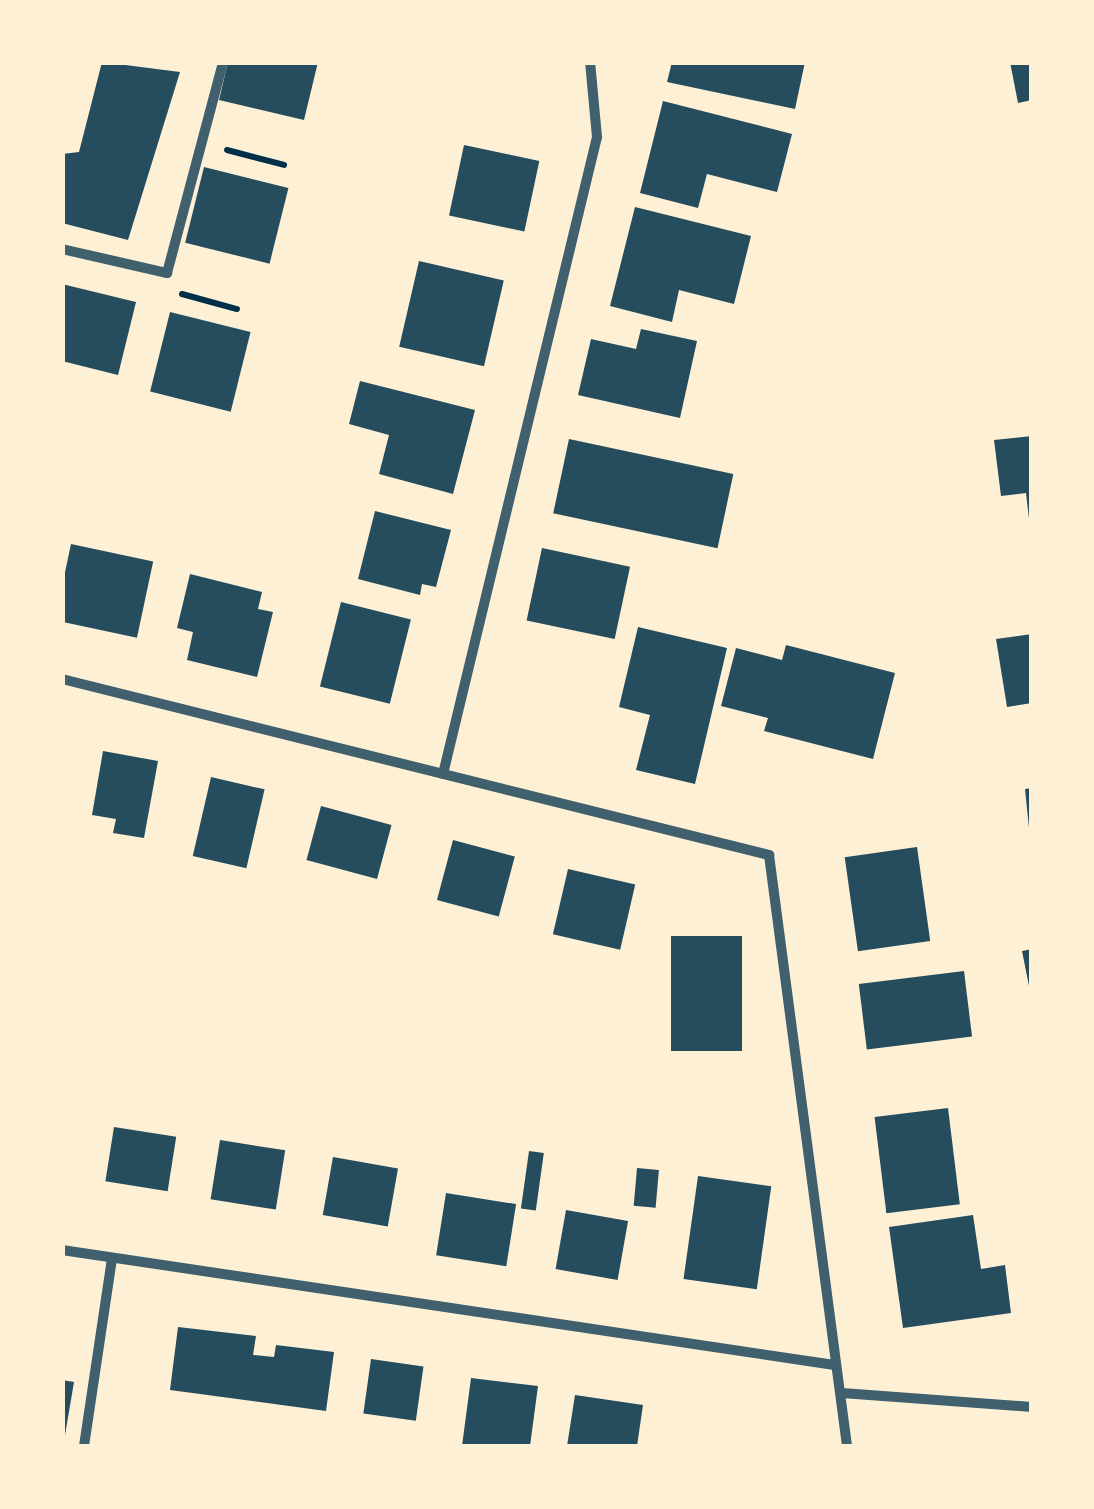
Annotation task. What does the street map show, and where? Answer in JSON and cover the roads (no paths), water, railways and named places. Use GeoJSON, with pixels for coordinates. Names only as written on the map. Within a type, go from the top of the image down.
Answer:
{"type":"FeatureCollection","features":[{"type":"Feature","properties":{"kind":"street"},"geometry":{"type":"LineString","coordinates":[[62,249],[167,273],[223,62]]}},
{"type":"Feature","properties":{"kind":"street"},"geometry":{"type":"LineString","coordinates":[[443,774],[597,137],[590,62]]}},
{"type":"Feature","properties":{"kind":"street"},"geometry":{"type":"LineString","coordinates":[[62,679],[769,854],[834,1365],[848,1446]]}},
{"type":"Feature","properties":{"kind":"street"},"geometry":{"type":"LineString","coordinates":[[62,1250],[834,1365]]}},
{"type":"Feature","properties":{"kind":"street"},"geometry":{"type":"LineString","coordinates":[[84,1446],[112,1259]]}},
{"type":"Feature","properties":{"kind":"street"},"geometry":{"type":"LineString","coordinates":[[842,1394],[1032,1407]]}}]}
